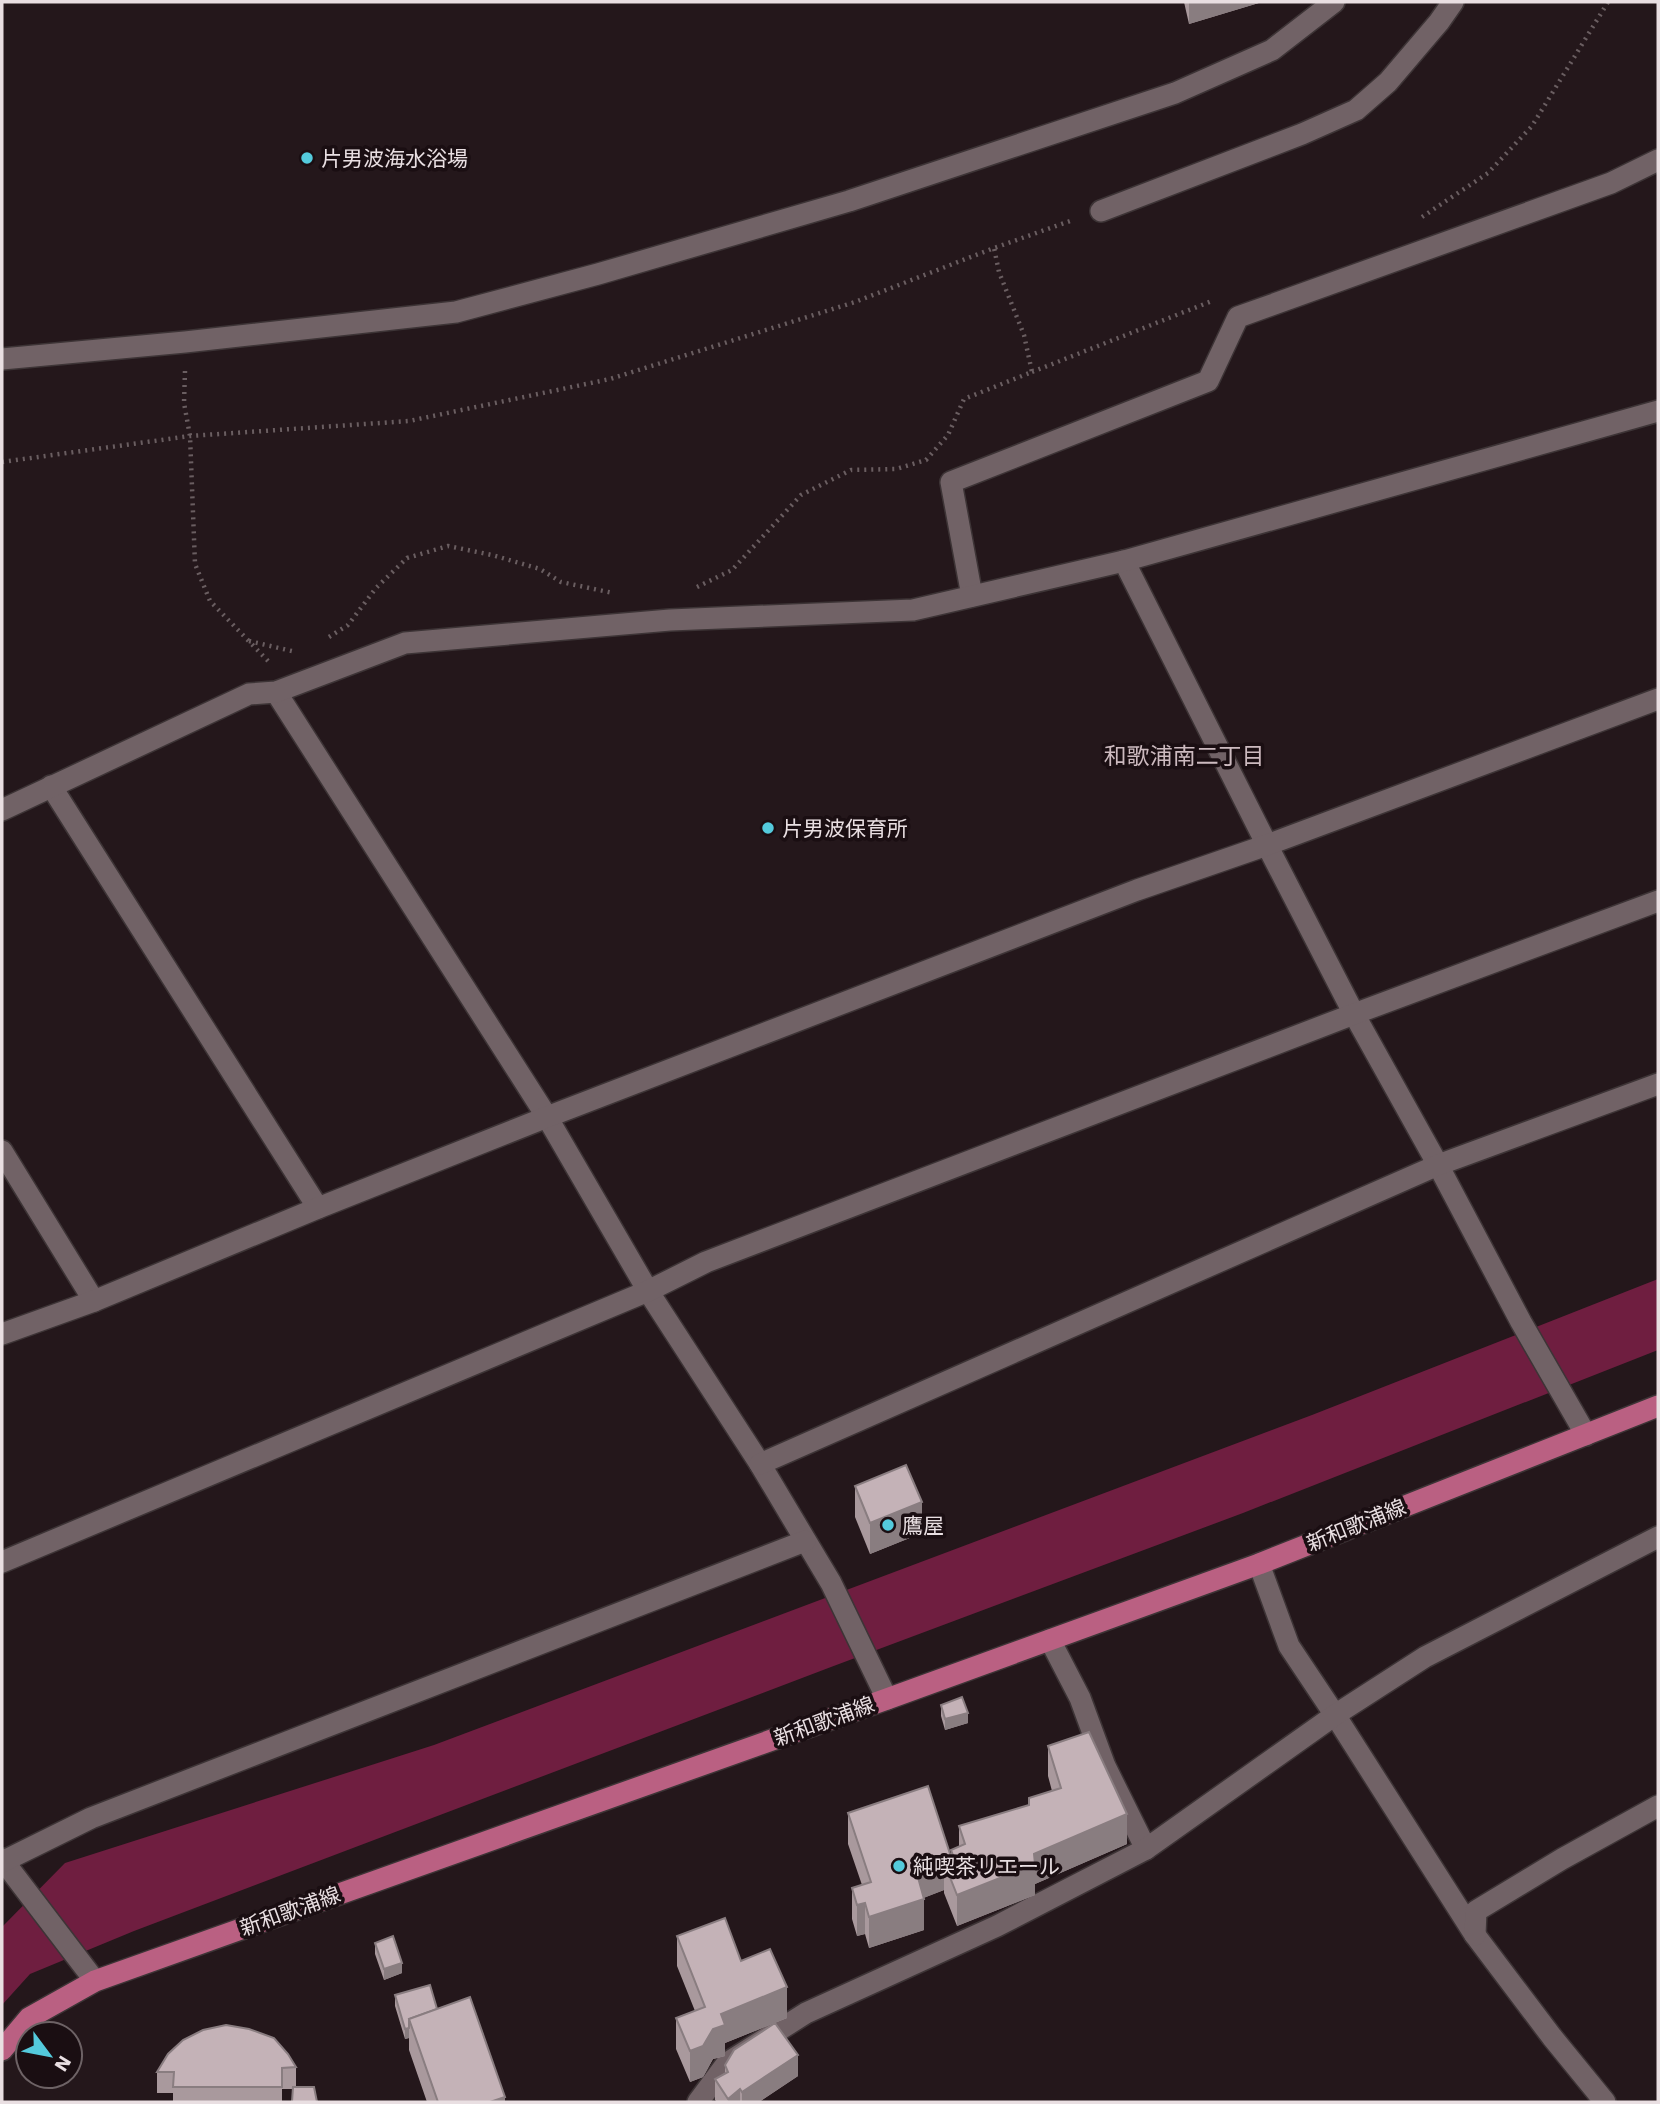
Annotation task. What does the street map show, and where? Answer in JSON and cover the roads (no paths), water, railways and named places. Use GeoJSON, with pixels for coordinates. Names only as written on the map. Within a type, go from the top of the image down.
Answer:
{"type":"FeatureCollection","features":[{"type":"Feature","properties":{"kind":"main road","name":"新和歌浦線"},"geometry":{"type":"LineString","coordinates":[[2,2050],[29,2018],[95,1981],[1258,1564],[1658,1406]]}},
{"type":"Feature","properties":{"kind":"street"},"geometry":{"type":"LineString","coordinates":[[2,359],[456,312],[598,274],[849,201],[1175,93],[1272,50],[1334,2]]}},
{"type":"Feature","properties":{"kind":"street"},"geometry":{"type":"LineString","coordinates":[[1101,211],[1302,134],[1356,110],[1388,82],[1454,2]]}},
{"type":"Feature","properties":{"kind":"street"},"geometry":{"type":"LineString","coordinates":[[972,596],[951,482],[1208,381],[1238,317],[1611,183],[1658,160]]}},
{"type":"Feature","properties":{"kind":"street"},"geometry":{"type":"LineString","coordinates":[[2,810],[249,694],[280,690],[405,643],[670,620],[914,610],[1124,561],[1658,411]]}},
{"type":"Feature","properties":{"kind":"street"},"geometry":{"type":"LineString","coordinates":[[1124,561],[1354,1014],[1521,1322],[1586,1435]]}},
{"type":"Feature","properties":{"kind":"street"},"geometry":{"type":"LineString","coordinates":[[280,690],[547,1117],[649,1291],[761,1464],[831,1583],[887,1699]]}},
{"type":"Feature","properties":{"kind":"street"},"geometry":{"type":"LineString","coordinates":[[2,1334],[94,1301],[317,1208],[547,1117],[1137,890],[1267,845],[1658,699]]}},
{"type":"Feature","properties":{"kind":"street"},"geometry":{"type":"LineString","coordinates":[[51,786],[317,1208]]}},
{"type":"Feature","properties":{"kind":"street"},"geometry":{"type":"LineString","coordinates":[[2,1562],[649,1291],[706,1262],[1354,1014],[1658,901]]}},
{"type":"Feature","properties":{"kind":"street"},"geometry":{"type":"LineString","coordinates":[[761,1464],[1438,1165],[1658,1084]]}},
{"type":"Feature","properties":{"kind":"street"},"geometry":{"type":"LineString","coordinates":[[2,1151],[94,1301]]}},
{"type":"Feature","properties":{"kind":"street"},"geometry":{"type":"LineString","coordinates":[[698,2102],[727,2063],[806,2013],[997,1926],[1146,1849],[1335,1715],[1425,1657],[1658,1537]]}},
{"type":"Feature","properties":{"kind":"street"},"geometry":{"type":"LineString","coordinates":[[95,1981],[2,1861],[91,1818],[805,1541]]}},
{"type":"Feature","properties":{"kind":"street"},"geometry":{"type":"LineString","coordinates":[[1258,1564],[1289,1646],[1475,1935],[1605,2102]]}},
{"type":"Feature","properties":{"kind":"street"},"geometry":{"type":"LineString","coordinates":[[1050,1640],[1080,1698],[1105,1766],[1146,1849]]}},
{"type":"Feature","properties":{"kind":"street"},"geometry":{"type":"LineString","coordinates":[[1475,1935],[1476,1911],[1658,1806]]}},
{"type":"Feature","properties":{"kind":"place","name":"片男波海水浴場"},"geometry":{"type":"Point","coordinates":[307,158]}},
{"type":"Feature","properties":{"kind":"place","name":"片男波保育所"},"geometry":{"type":"Point","coordinates":[768,828]}},
{"type":"Feature","properties":{"kind":"place","name":"鷹屋"},"geometry":{"type":"Point","coordinates":[888,1525]}},
{"type":"Feature","properties":{"kind":"place","name":"純喫茶リエール"},"geometry":{"type":"Point","coordinates":[899,1866]}},
{"type":"Feature","properties":{"kind":"district","name":"和歌浦南二丁目"},"geometry":{"type":"Point","coordinates":[1184,756]}}]}
